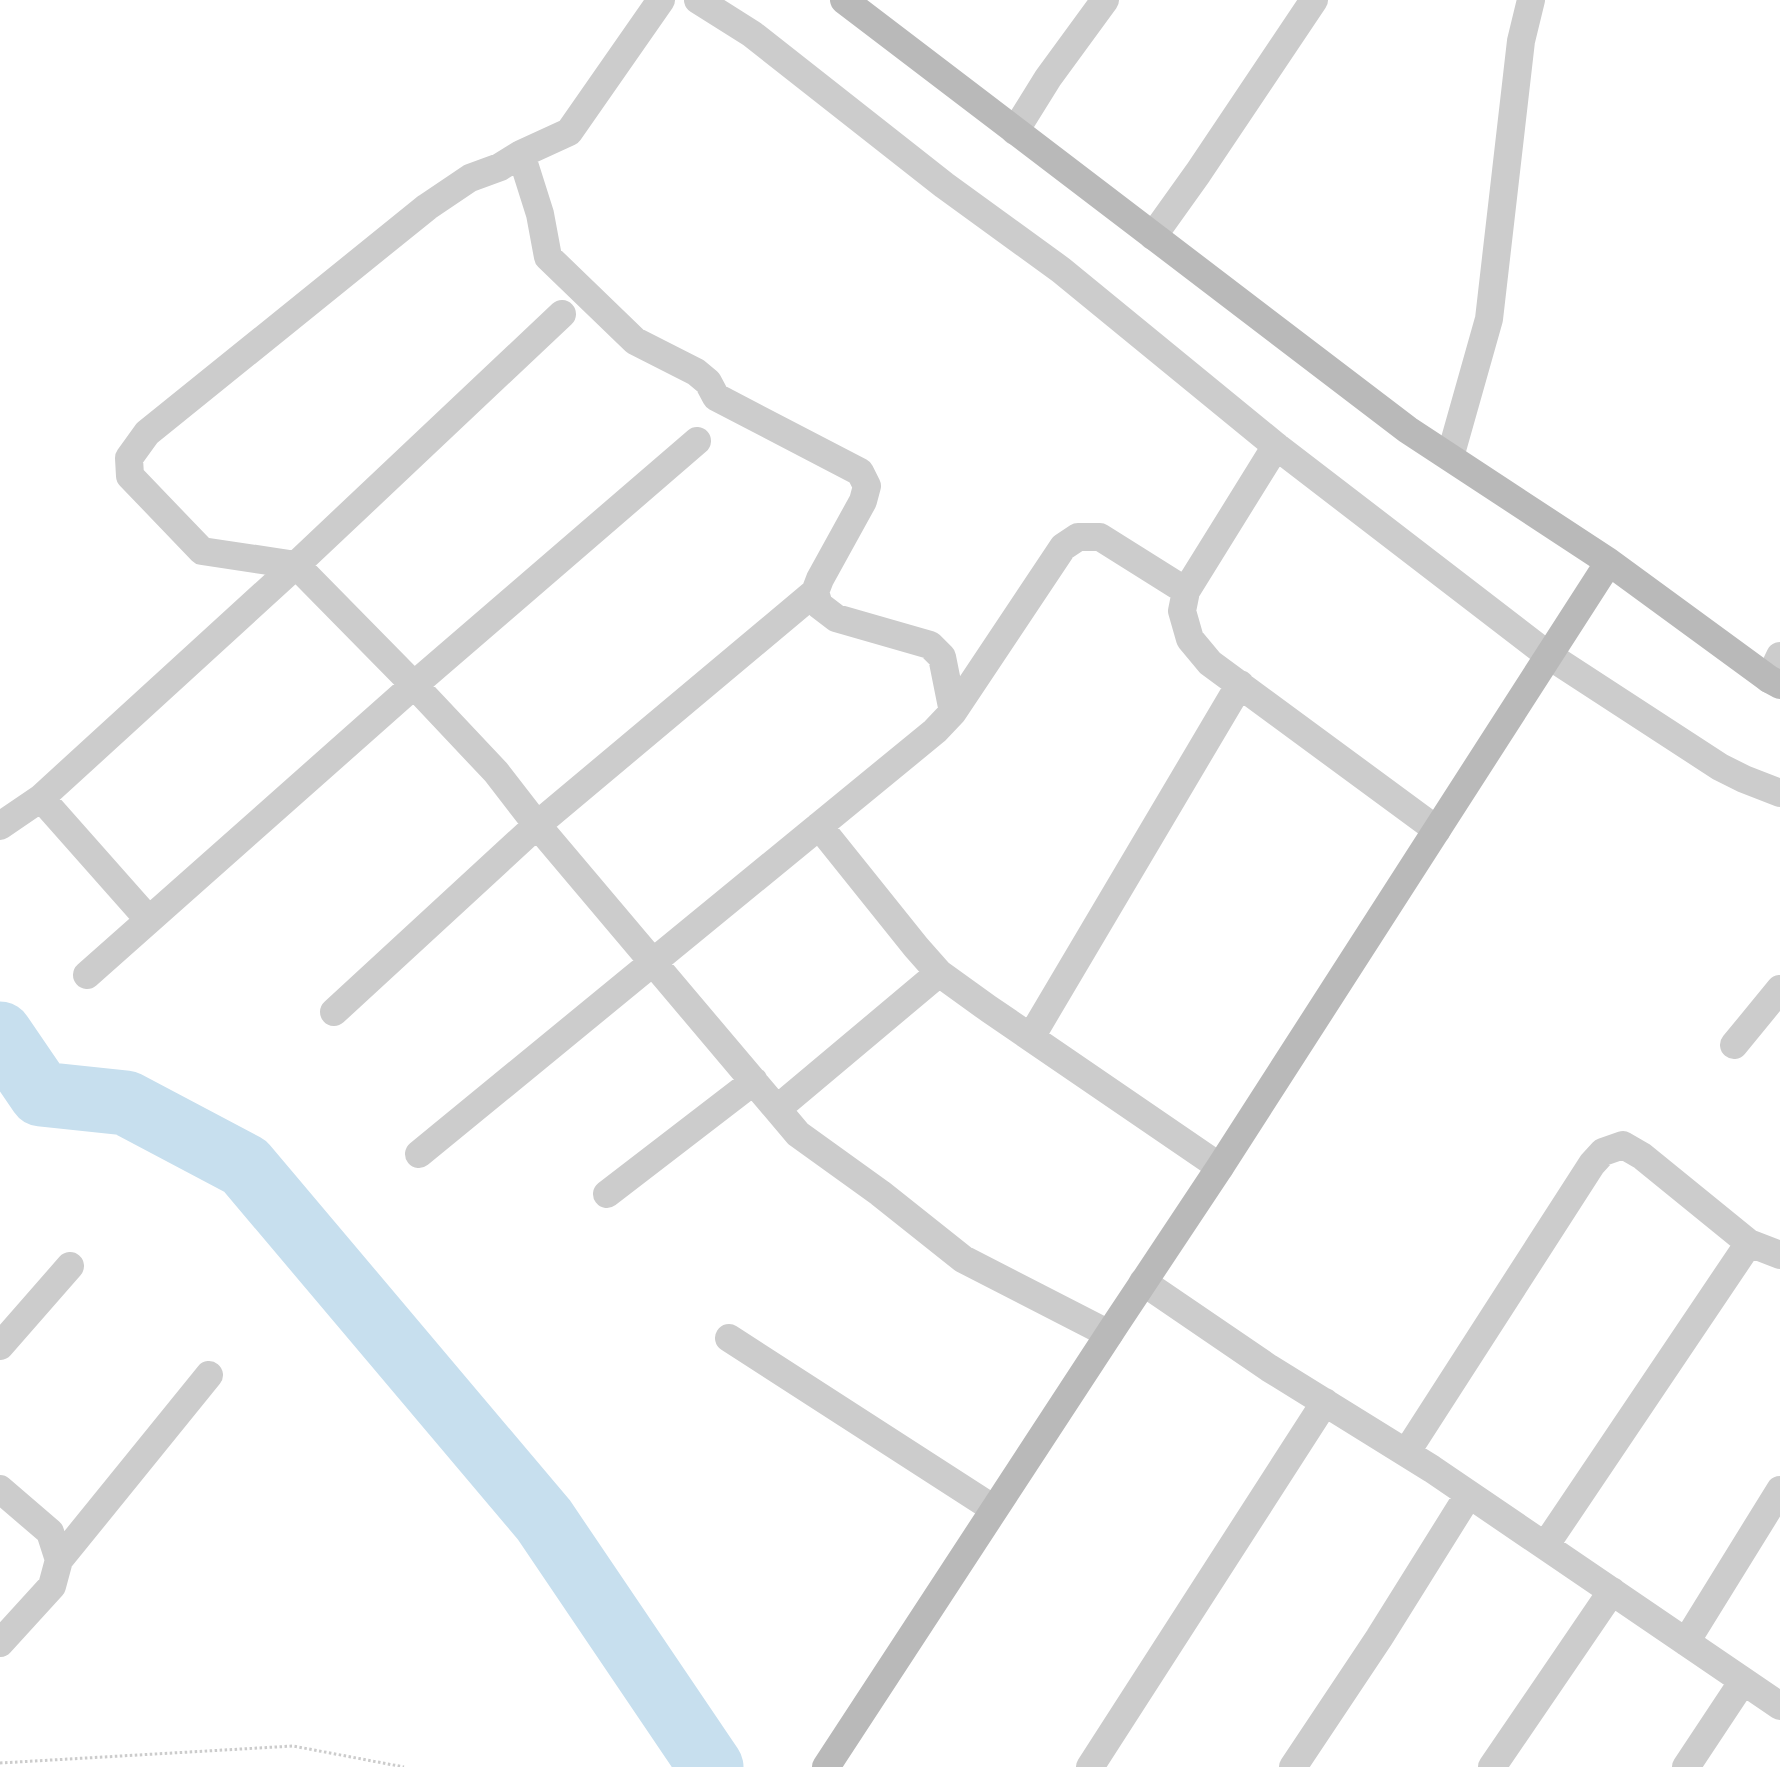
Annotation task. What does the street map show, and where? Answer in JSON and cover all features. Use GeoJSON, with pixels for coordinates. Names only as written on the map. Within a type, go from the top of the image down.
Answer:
{"type":"FeatureCollection","features":[{"type":"Feature","properties":{"kind":"street"},"geometry":{"type":"LineString","coordinates":[[661,0],[569,132],[522,154],[500,167],[470,178],[427,207],[147,433],[130,458],[130,476],[202,551],[296,565],[496,772],[537,825],[798,1134],[880,1193],[964,1259],[1109,1334]]}},
{"type":"Feature","properties":{"kind":"street"},"geometry":{"type":"LineString","coordinates":[[698,0],[752,34],[944,185],[1061,270],[1276,446],[1548,655],[1720,768],[1780,793]]}},
{"type":"Feature","properties":{"kind":"street"},"geometry":{"type":"LineString","coordinates":[[844,0],[1408,430],[1776,674]]}},
{"type":"Feature","properties":{"kind":"street"},"geometry":{"type":"LineString","coordinates":[[1015,131],[1048,78],[1105,0]]}},
{"type":"Feature","properties":{"kind":"street"},"geometry":{"type":"LineString","coordinates":[[1153,236],[1198,173],[1314,0]]}},
{"type":"Feature","properties":{"kind":"street"},"geometry":{"type":"LineString","coordinates":[[1450,457],[1489,319],[1521,41],[1531,0]]}},
{"type":"Feature","properties":{"kind":"street"},"geometry":{"type":"LineString","coordinates":[[334,1012],[537,825],[815,592],[820,579],[863,501],[867,486],[860,472],[716,397],[708,382],[696,372],[635,341],[548,257],[540,214],[522,154]]}},
{"type":"Feature","properties":{"kind":"street"},"geometry":{"type":"LineString","coordinates":[[0,826],[41,798],[296,565],[562,314]]}},
{"type":"Feature","properties":{"kind":"street"},"geometry":{"type":"LineString","coordinates":[[87,975],[414,685],[697,441]]}},
{"type":"Feature","properties":{"kind":"street"},"geometry":{"type":"LineString","coordinates":[[1276,446],[1186,591],[1182,611],[1190,639],[1210,663],[1437,830]]}},
{"type":"Feature","properties":{"kind":"street"},"geometry":{"type":"LineString","coordinates":[[419,1154],[936,732],[952,712],[1063,547],[1078,537],[1100,537],[1186,591]]}},
{"type":"Feature","properties":{"kind":"street"},"geometry":{"type":"LineString","coordinates":[[826,1767],[1220,1167],[1548,655],[1586,601],[1609,562]]}},
{"type":"Feature","properties":{"kind":"street"},"geometry":{"type":"LineString","coordinates":[[815,592],[819,605],[836,618],[930,645],[942,657],[952,712]]}},
{"type":"Feature","properties":{"kind":"street"},"geometry":{"type":"LineString","coordinates":[[1031,1038],[1240,684]]}},
{"type":"Feature","properties":{"kind":"street"},"geometry":{"type":"LineString","coordinates":[[41,798],[150,920]]}},
{"type":"Feature","properties":{"kind":"street"},"geometry":{"type":"LineString","coordinates":[[819,826],[916,947],[939,972],[1031,1038],[1220,1167]]}},
{"type":"Feature","properties":{"kind":"street"},"geometry":{"type":"LineString","coordinates":[[777,1109],[939,972]]}},
{"type":"Feature","properties":{"kind":"street"},"geometry":{"type":"LineString","coordinates":[[1734,1045],[1780,989]]}},
{"type":"Feature","properties":{"kind":"street"},"geometry":{"type":"LineString","coordinates":[[607,1194],[754,1081]]}},
{"type":"Feature","properties":{"kind":"street"},"geometry":{"type":"LineString","coordinates":[[1406,1453],[1592,1164],[1603,1152],[1623,1145],[1642,1156],[1748,1242],[1780,1255]]}},
{"type":"Feature","properties":{"kind":"street"},"geometry":{"type":"LineString","coordinates":[[1545,1546],[1748,1242]]}},
{"type":"Feature","properties":{"kind":"street"},"geometry":{"type":"LineString","coordinates":[[0,1346],[70,1266]]}},
{"type":"Feature","properties":{"kind":"street"},"geometry":{"type":"LineString","coordinates":[[1143,1282],[1269,1368],[1469,1494],[1780,1706]]}},
{"type":"Feature","properties":{"kind":"street"},"geometry":{"type":"LineString","coordinates":[[729,1338],[994,1509]]}},
{"type":"Feature","properties":{"kind":"street"},"geometry":{"type":"LineString","coordinates":[[0,1643],[52,1586],[59,1560],[209,1375]]}},
{"type":"Feature","properties":{"kind":"street"},"geometry":{"type":"LineString","coordinates":[[1090,1767],[1324,1402]]}},
{"type":"Feature","properties":{"kind":"street"},"geometry":{"type":"LineString","coordinates":[[0,1489],[50,1532],[59,1560]]}},
{"type":"Feature","properties":{"kind":"street"},"geometry":{"type":"LineString","coordinates":[[1686,1642],[1780,1490]]}},
{"type":"Feature","properties":{"kind":"street"},"geometry":{"type":"LineString","coordinates":[[1293,1767],[1379,1638],[1469,1494]]}},
{"type":"Feature","properties":{"kind":"street"},"geometry":{"type":"LineString","coordinates":[[1492,1767],[1612,1591]]}},
{"type":"Feature","properties":{"kind":"street"},"geometry":{"type":"LineString","coordinates":[[1686,1767],[1744,1681]]}},
{"type":"Feature","properties":{"kind":"path"},"geometry":{"type":"LineString","coordinates":[[0,1762],[293,1746],[404,1767]]}},
{"type":"Feature","properties":{"kind":"waterway"},"geometry":{"type":"LineString","coordinates":[[0,1034],[41,1094],[126,1103],[245,1166],[544,1520],[711,1767]]}}]}
